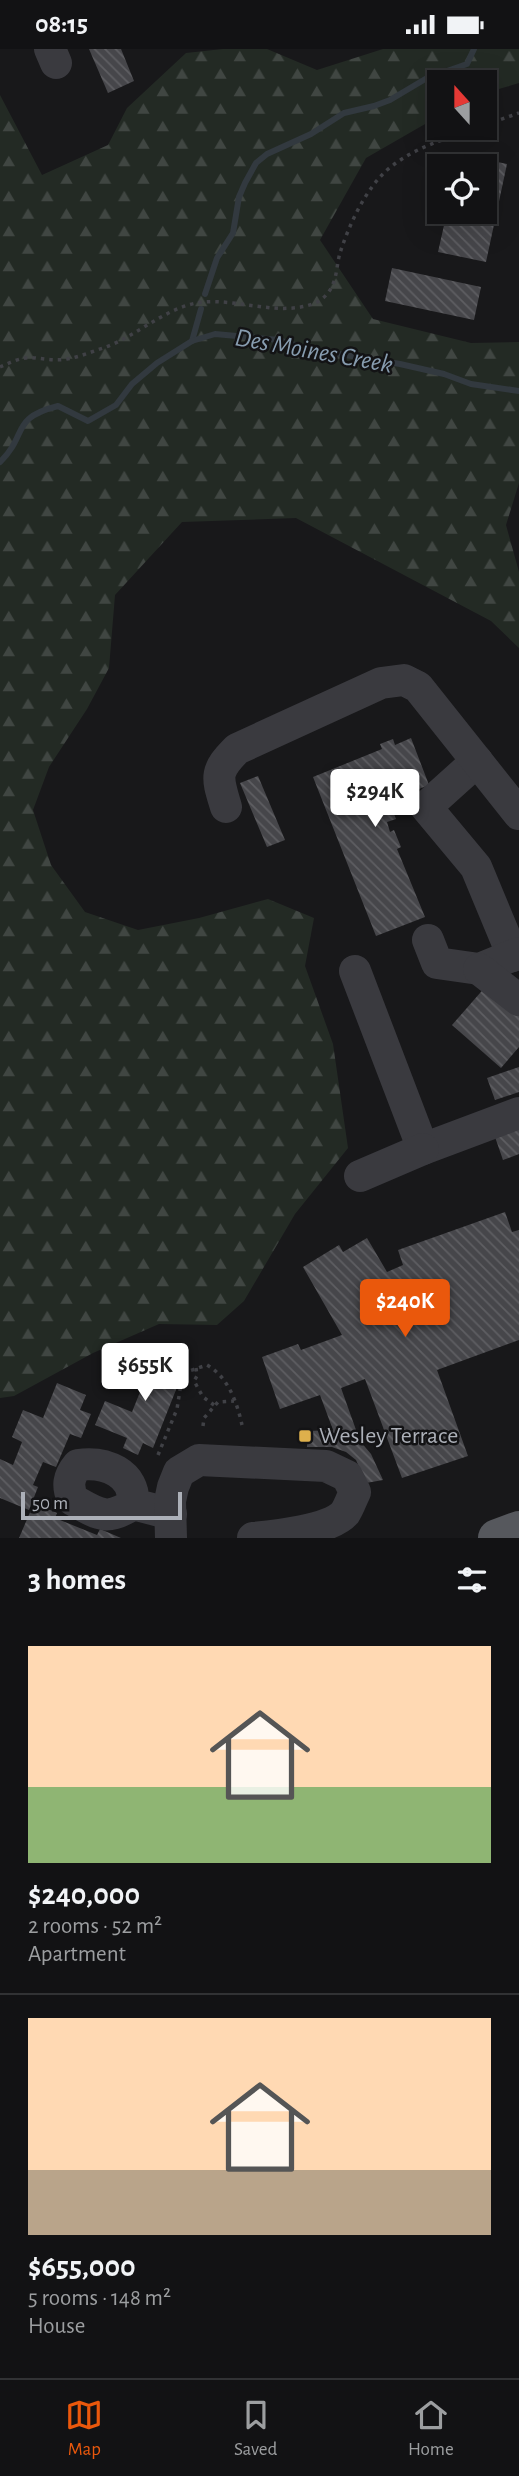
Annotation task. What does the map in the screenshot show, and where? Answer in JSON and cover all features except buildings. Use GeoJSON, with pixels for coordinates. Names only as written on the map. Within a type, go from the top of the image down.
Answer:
{"type":"FeatureCollection","features":[{"type":"Feature","properties":{"kind":"main road"},"geometry":{"type":"LineString","coordinates":[[499,1538],[519,1530]]}},
{"type":"Feature","properties":{"kind":"lane"},"geometry":{"type":"LineString","coordinates":[[226,807],[219,782],[221,765],[237,749],[381,683],[404,680],[418,687],[519,814]]}},
{"type":"Feature","properties":{"kind":"lane"},"geometry":{"type":"LineString","coordinates":[[428,940],[437,963],[479,969],[516,955],[476,867],[426,807],[477,761]]}},
{"type":"Feature","properties":{"kind":"lane"},"geometry":{"type":"LineString","coordinates":[[479,969],[519,1000]]}},
{"type":"Feature","properties":{"kind":"lane"},"geometry":{"type":"LineString","coordinates":[[355,971],[424,1149]]}},
{"type":"Feature","properties":{"kind":"lane"},"geometry":{"type":"LineString","coordinates":[[360,1176],[519,1113]]}},
{"type":"Feature","properties":{"kind":"lane"},"geometry":{"type":"LineString","coordinates":[[133,1504],[171,1526],[173,1487],[179,1472],[199,1460],[326,1466],[346,1476],[355,1492],[344,1514],[321,1525],[286,1535],[253,1538]]}},
{"type":"Feature","properties":{"kind":"path"},"geometry":{"type":"LineString","coordinates":[[497,121],[519,113]]}},
{"type":"Feature","properties":{"kind":"path"},"geometry":{"type":"LineString","coordinates":[[0,367],[18,359],[66,359],[104,348],[124,340],[171,312],[202,302],[292,308],[316,303],[333,284],[341,252],[355,218],[368,194],[385,172],[422,147],[443,140]]}},
{"type":"Feature","properties":{"kind":"path"},"geometry":{"type":"LineString","coordinates":[[157,1457],[177,1409],[182,1377],[196,1368],[206,1365],[216,1371],[227,1385],[242,1425]]}},
{"type":"Feature","properties":{"kind":"path"},"geometry":{"type":"LineString","coordinates":[[196,1368],[196,1387],[214,1405]]}},
{"type":"Feature","properties":{"kind":"path"},"geometry":{"type":"LineString","coordinates":[[203,1426],[204,1418],[214,1405],[218,1402],[234,1401]]}},
{"type":"Feature","properties":{"kind":"green space"},"geometry":{"type":"Polygon","coordinates":[[[223,49],[267,49],[317,70],[383,49],[519,49],[519,83],[497,89],[497,70],[427,70],[427,123],[366,158],[320,240],[373,319],[471,343],[519,342],[519,483],[506,525],[519,572],[519,648],[491,621],[296,518],[182,522],[115,595],[109,668],[87,709],[49,767],[33,810],[51,865],[85,912],[138,930],[199,918],[268,899],[314,918],[305,966],[333,1044],[348,1148],[295,1214],[244,1301],[217,1325],[159,1324],[93,1353],[14,1396],[0,1398],[0,95],[42,175],[108,145],[127,108],[186,53],[223,49]]]}},
{"type":"Feature","properties":{"kind":"waterway"},"geometry":{"type":"LineString","coordinates":[[205,294],[217,258],[233,233],[239,197],[256,163],[267,154],[311,134],[344,113],[390,100],[427,78],[467,64],[474,49]]}},
{"type":"Feature","properties":{"kind":"waterway"},"geometry":{"type":"LineString","coordinates":[[192,341],[201,309]]}},
{"type":"Feature","properties":{"kind":"waterway","name":"Des Moines Creek"},"geometry":{"type":"LineString","coordinates":[[0,462],[26,422],[33,416],[58,406],[88,421],[116,405],[132,384],[157,363],[192,341],[215,334],[279,340],[309,349],[444,374],[471,384],[519,391]]}},
{"type":"Feature","properties":{"kind":"place","name":"Wesley Terrace"},"geometry":{"type":"Point","coordinates":[305,1436]}}]}
